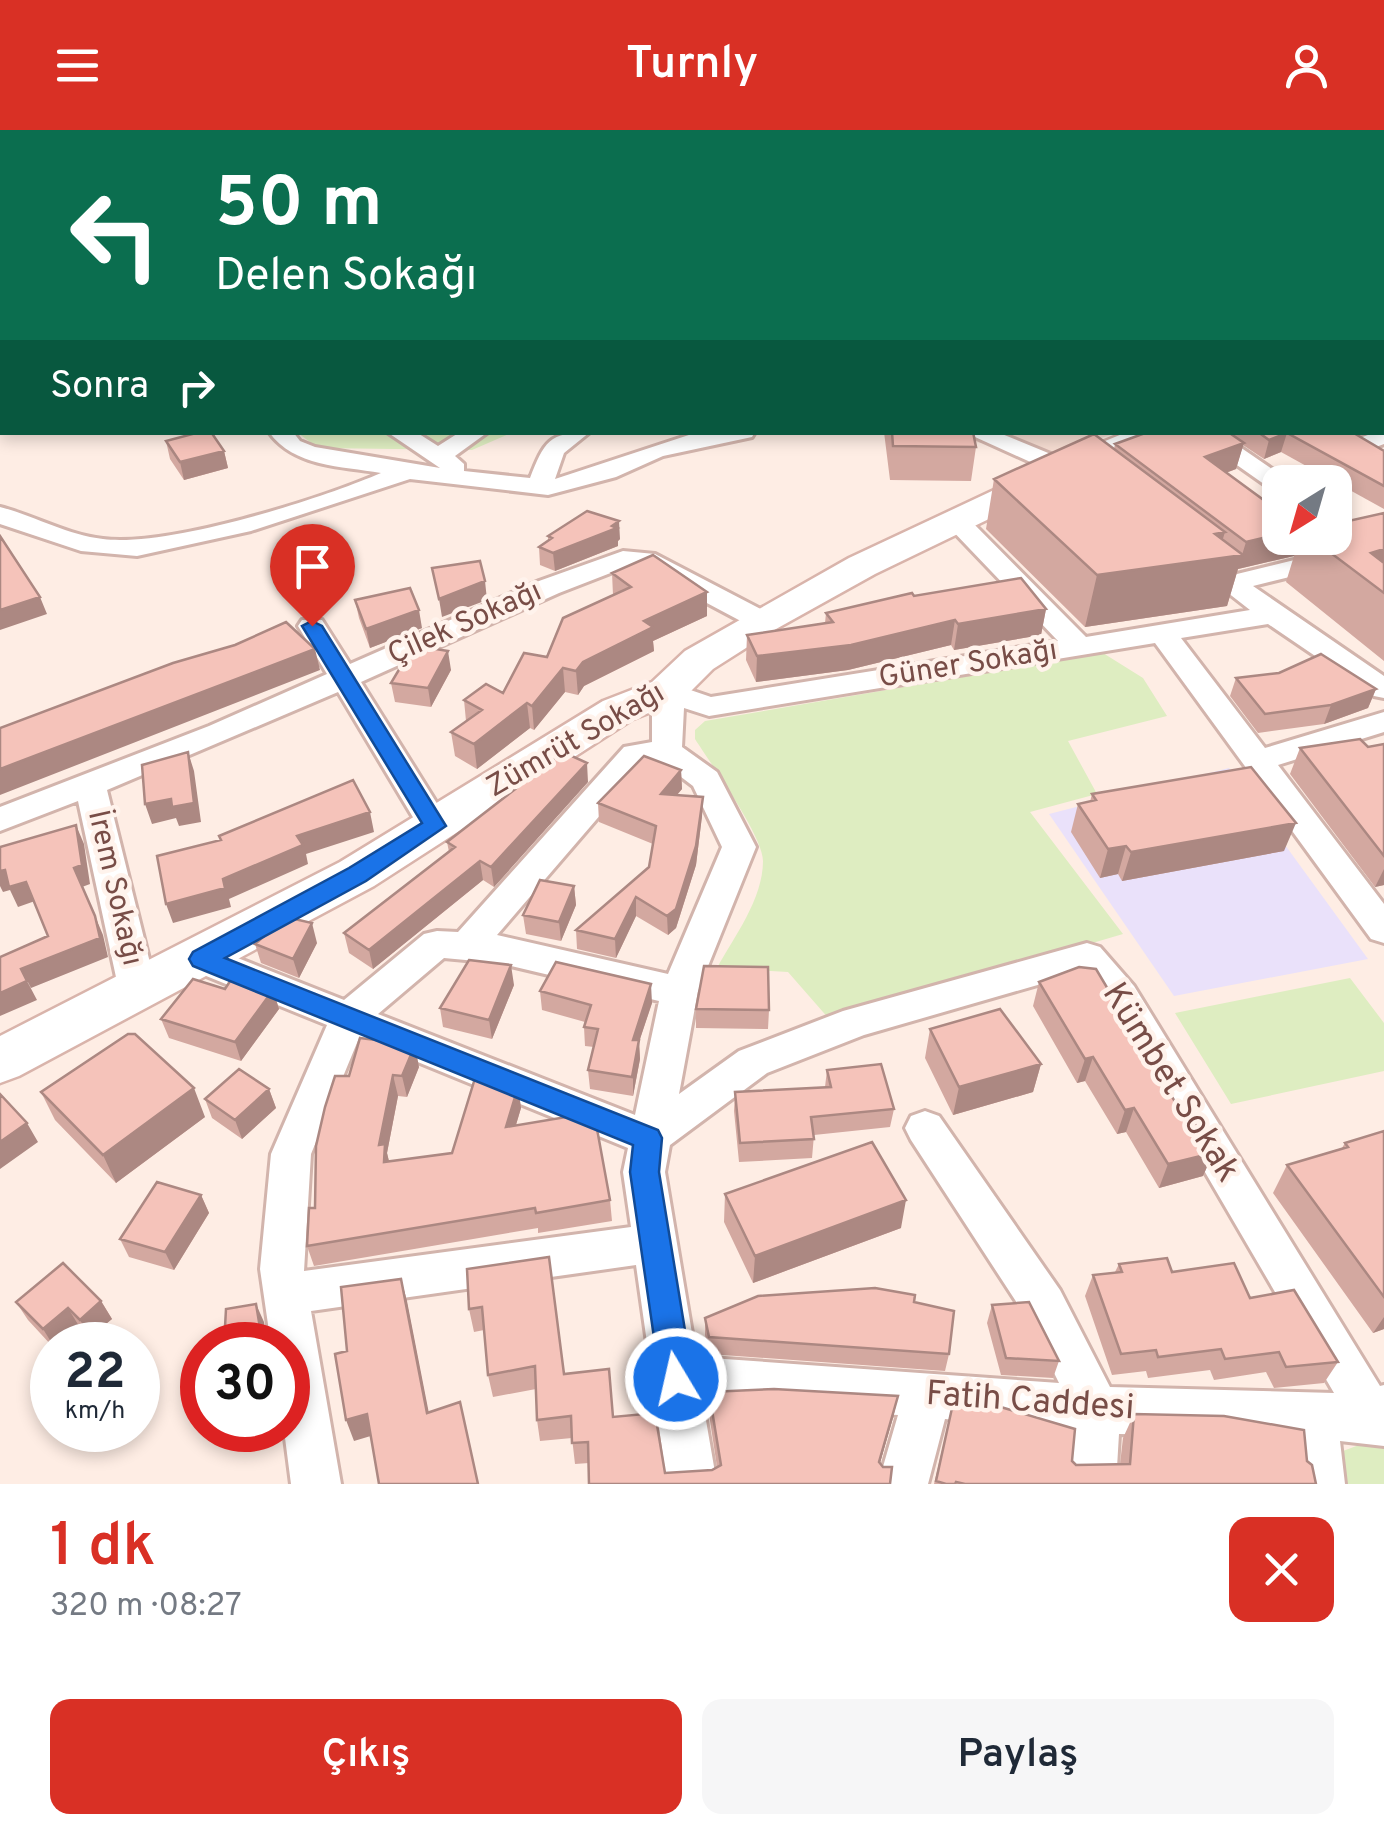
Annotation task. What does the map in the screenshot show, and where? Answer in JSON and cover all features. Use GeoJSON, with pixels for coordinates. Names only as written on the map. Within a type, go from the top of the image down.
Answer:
{"type":"FeatureCollection","features":[{"type":"Feature","properties":{"kind":"street"},"geometry":{"type":"LineString","coordinates":[[284,435],[303,451],[407,470],[445,466],[539,488],[569,484],[655,451],[722,435]]}},
{"type":"Feature","properties":{"kind":"street"},"geometry":{"type":"LineString","coordinates":[[402,435],[445,466]]}},
{"type":"Feature","properties":{"kind":"street"},"geometry":{"type":"LineString","coordinates":[[445,466],[474,435]]}},
{"type":"Feature","properties":{"kind":"street"},"geometry":{"type":"LineString","coordinates":[[539,488],[552,450],[574,435]]}},
{"type":"Feature","properties":{"kind":"street"},"geometry":{"type":"LineString","coordinates":[[982,435],[1084,473]]}},
{"type":"Feature","properties":{"kind":"street","name":"Zümrüt Sokağı"},"geometry":{"type":"LineString","coordinates":[[0,1061],[202,959],[357,874],[618,710],[667,722],[699,660],[762,622],[956,520],[1084,473],[1150,435]]}},
{"type":"Feature","properties":{"kind":"street"},"geometry":{"type":"LineString","coordinates":[[1206,435],[1262,472]]}},
{"type":"Feature","properties":{"kind":"street"},"geometry":{"type":"LineString","coordinates":[[1336,435],[1384,462]]}},
{"type":"Feature","properties":{"kind":"street"},"geometry":{"type":"LineString","coordinates":[[1357,447],[1384,436]]}},
{"type":"Feature","properties":{"kind":"street"},"geometry":{"type":"LineString","coordinates":[[0,515],[52,536],[112,548],[184,540],[376,484],[407,470]]}},
{"type":"Feature","properties":{"kind":"street"},"geometry":{"type":"LineString","coordinates":[[956,520],[1079,646]]}},
{"type":"Feature","properties":{"kind":"street"},"geometry":{"type":"LineString","coordinates":[[1352,531],[1381,547]]}},
{"type":"Feature","properties":{"kind":"street"},"geometry":{"type":"LineString","coordinates":[[1186,547],[1273,615],[1384,689]]}},
{"type":"Feature","properties":{"kind":"street"},"geometry":{"type":"LineString","coordinates":[[1231,582],[1381,547]]}},
{"type":"Feature","properties":{"kind":"street","name":"Çilek Sokağı"},"geometry":{"type":"LineString","coordinates":[[0,820],[346,677],[549,587],[624,560],[646,560],[762,622]]}},
{"type":"Feature","properties":{"kind":"street","name":"Güner Sokağı"},"geometry":{"type":"LineString","coordinates":[[467,946],[667,722],[710,708],[1273,615]]}},
{"type":"Feature","properties":{"kind":"street"},"geometry":{"type":"LineString","coordinates":[[312,626],[435,826]]}},
{"type":"Feature","properties":{"kind":"street"},"geometry":{"type":"LineString","coordinates":[[1162,632],[1384,930]]}},
{"type":"Feature","properties":{"kind":"street"},"geometry":{"type":"LineString","coordinates":[[667,722],[706,780],[739,847],[678,991],[644,1172],[692,1484]]}},
{"type":"Feature","properties":{"kind":"street"},"geometry":{"type":"LineString","coordinates":[[1255,761],[1384,722]]}},
{"type":"Feature","properties":{"kind":"street","name":"İrem Sokağı"},"geometry":{"type":"LineString","coordinates":[[90,784],[138,991]]}},
{"type":"Feature","properties":{"kind":"street"},"geometry":{"type":"LineString","coordinates":[[316,1484],[282,1269],[291,1154],[348,1017],[437,944],[498,949],[678,991]]}},
{"type":"Feature","properties":{"kind":"street","name":"Kümbet Sokak"},"geometry":{"type":"LineString","coordinates":[[648,1138],[753,1062],[856,1022],[1087,956],[1121,996],[1378,1417]]}},
{"type":"Feature","properties":{"kind":"street"},"geometry":{"type":"LineString","coordinates":[[202,959],[648,1138]]}},
{"type":"Feature","properties":{"kind":"street"},"geometry":{"type":"LineString","coordinates":[[925,1128],[1044,1305],[1097,1410],[1091,1484]]}},
{"type":"Feature","properties":{"kind":"street"},"geometry":{"type":"LineString","coordinates":[[286,1294],[655,1243]]}},
{"type":"Feature","properties":{"kind":"street","name":"Fatih Caddesi"},"geometry":{"type":"LineString","coordinates":[[676,1379],[928,1394],[1097,1410],[1378,1417]]}},
{"type":"Feature","properties":{"kind":"street"},"geometry":{"type":"LineString","coordinates":[[904,1484],[928,1394]]}},
{"type":"Feature","properties":{"kind":"street"},"geometry":{"type":"LineString","coordinates":[[1313,1414],[1320,1484]]}},
{"type":"Feature","properties":{"kind":"shaded area"},"geometry":{"type":"Polygon","coordinates":[[[935,435],[1110,435],[1051,455],[935,435]]]}},
{"type":"Feature","properties":{"kind":"shaded area"},"geometry":{"type":"Polygon","coordinates":[[[1229,768],[1368,959],[1174,996],[1049,814],[1229,768]]]}},
{"type":"Feature","properties":{"kind":"green space"},"geometry":{"type":"Polygon","coordinates":[[[301,435],[506,435],[472,450],[318,448],[301,435]]]}},
{"type":"Feature","properties":{"kind":"green space"},"geometry":{"type":"Polygon","coordinates":[[[1103,653],[1143,678],[1167,716],[1068,741],[1097,794],[1030,812],[1123,934],[830,1020],[788,972],[717,968],[753,903],[763,861],[746,818],[695,739],[695,730],[705,721],[1103,653]]]}},
{"type":"Feature","properties":{"kind":"green space"},"geometry":{"type":"Polygon","coordinates":[[[1350,978],[1384,1023],[1384,1071],[1231,1104],[1175,1013],[1350,978]]]}},
{"type":"Feature","properties":{"kind":"green space"},"geometry":{"type":"Polygon","coordinates":[[[1375,1439],[1384,1441],[1384,1484],[1331,1484],[1330,1475],[1343,1451],[1375,1439]]]}},
{"type":"Feature","properties":{"kind":"building"},"geometry":{"type":"Polygon","coordinates":[[[189,435],[213,435],[224,451],[180,462],[166,441],[189,435]]]}},
{"type":"Feature","properties":{"kind":"building"},"geometry":{"type":"Polygon","coordinates":[[[892,435],[974,435],[976,447],[893,446],[892,435]]]}},
{"type":"Feature","properties":{"kind":"building"},"geometry":{"type":"Polygon","coordinates":[[[1095,435],[1225,532],[1215,534],[1243,555],[1097,575],[994,479],[1095,435]]]}},
{"type":"Feature","properties":{"kind":"building"},"geometry":{"type":"Polygon","coordinates":[[[1140,435],[1232,435],[1244,443],[1205,457],[1262,499],[1262,538],[1246,542],[1115,444],[1140,435]]]}},
{"type":"Feature","properties":{"kind":"building"},"geometry":{"type":"Polygon","coordinates":[[[1291,435],[1357,435],[1384,451],[1384,486],[1352,465],[1291,435]]]}},
{"type":"Feature","properties":{"kind":"building"},"geometry":{"type":"Polygon","coordinates":[[[587,511],[619,521],[612,526],[617,528],[553,553],[539,547],[552,538],[548,536],[587,511]]]}},
{"type":"Feature","properties":{"kind":"building"},"geometry":{"type":"Polygon","coordinates":[[[1384,513],[1384,549],[1371,553],[1384,563],[1384,593],[1334,555],[1352,555],[1352,520],[1384,513]]]}},
{"type":"Feature","properties":{"kind":"building"},"geometry":{"type":"Polygon","coordinates":[[[0,536],[40,597],[0,610],[0,536]]]}},
{"type":"Feature","properties":{"kind":"building"},"geometry":{"type":"Polygon","coordinates":[[[653,555],[707,592],[644,621],[653,627],[583,662],[576,671],[563,668],[532,706],[527,703],[474,744],[451,732],[482,710],[464,700],[486,684],[503,693],[524,653],[547,657],[563,618],[631,587],[612,573],[653,555]]]}},
{"type":"Feature","properties":{"kind":"building"},"geometry":{"type":"Polygon","coordinates":[[[480,561],[485,581],[439,599],[432,568],[480,561]]]}},
{"type":"Feature","properties":{"kind":"building"},"geometry":{"type":"Polygon","coordinates":[[[1021,578],[1046,609],[958,624],[955,620],[851,645],[757,656],[747,635],[833,622],[826,613],[912,593],[914,596],[1021,578]]]}},
{"type":"Feature","properties":{"kind":"building"},"geometry":{"type":"Polygon","coordinates":[[[410,588],[419,610],[366,629],[355,600],[410,588]]]}},
{"type":"Feature","properties":{"kind":"building"},"geometry":{"type":"Polygon","coordinates":[[[286,622],[315,649],[0,769],[0,728],[173,663],[235,645],[286,622]]]}},
{"type":"Feature","properties":{"kind":"building"},"geometry":{"type":"Polygon","coordinates":[[[430,635],[435,649],[448,651],[428,688],[391,683],[416,641],[430,635]]]}},
{"type":"Feature","properties":{"kind":"building"},"geometry":{"type":"Polygon","coordinates":[[[1321,654],[1376,689],[1331,705],[1265,714],[1236,678],[1279,673],[1321,654]]]}},
{"type":"Feature","properties":{"kind":"building"},"geometry":{"type":"Polygon","coordinates":[[[1360,739],[1368,747],[1384,744],[1384,856],[1300,748],[1360,739]]]}},
{"type":"Feature","properties":{"kind":"building"},"geometry":{"type":"Polygon","coordinates":[[[188,752],[194,803],[172,807],[171,799],[145,804],[142,765],[188,752]]]}},
{"type":"Feature","properties":{"kind":"building"},"geometry":{"type":"Polygon","coordinates":[[[563,752],[587,763],[491,867],[480,861],[369,950],[344,933],[455,847],[447,842],[563,752]]]}},
{"type":"Feature","properties":{"kind":"building"},"geometry":{"type":"Polygon","coordinates":[[[644,756],[681,770],[661,794],[703,797],[696,846],[676,909],[667,916],[636,897],[615,939],[576,930],[649,867],[656,826],[598,803],[644,756]]]}},
{"type":"Feature","properties":{"kind":"building"},"geometry":{"type":"Polygon","coordinates":[[[1251,767],[1296,823],[1131,852],[1126,846],[1108,849],[1078,804],[1096,800],[1092,794],[1251,767]]]}},
{"type":"Feature","properties":{"kind":"building"},"geometry":{"type":"Polygon","coordinates":[[[353,780],[370,812],[297,836],[303,845],[223,879],[225,888],[166,904],[157,856],[221,840],[219,836],[353,780]]]}},
{"type":"Feature","properties":{"kind":"building"},"geometry":{"type":"Polygon","coordinates":[[[76,825],[82,865],[74,868],[100,938],[21,969],[27,981],[0,993],[0,957],[48,936],[26,882],[9,887],[5,870],[0,871],[0,847],[76,825]]]}},
{"type":"Feature","properties":{"kind":"building"},"geometry":{"type":"Polygon","coordinates":[[[540,880],[574,886],[559,922],[523,915],[540,880]]]}},
{"type":"Feature","properties":{"kind":"building"},"geometry":{"type":"Polygon","coordinates":[[[286,917],[312,923],[293,959],[255,944],[286,917]]]}},
{"type":"Feature","properties":{"kind":"building"},"geometry":{"type":"Polygon","coordinates":[[[469,960],[511,965],[489,1020],[440,1008],[469,960]]]}},
{"type":"Feature","properties":{"kind":"building"},"geometry":{"type":"Polygon","coordinates":[[[556,962],[651,984],[633,1040],[639,1040],[632,1077],[588,1070],[598,1029],[584,1027],[591,1005],[540,991],[556,962]]]}},
{"type":"Feature","properties":{"kind":"building"},"geometry":{"type":"Polygon","coordinates":[[[704,966],[768,967],[769,1010],[696,1009],[704,966]]]}},
{"type":"Feature","properties":{"kind":"building"},"geometry":{"type":"Polygon","coordinates":[[[1079,967],[1096,969],[1181,1112],[1188,1111],[1213,1153],[1168,1164],[1134,1108],[1125,1110],[1093,1057],[1085,1059],[1039,982],[1079,967]]]}},
{"type":"Feature","properties":{"kind":"building"},"geometry":{"type":"Polygon","coordinates":[[[234,975],[273,990],[235,1042],[161,1019],[193,979],[225,989],[234,975]]]}},
{"type":"Feature","properties":{"kind":"building"},"geometry":{"type":"Polygon","coordinates":[[[1000,1009],[1041,1064],[959,1087],[930,1029],[1000,1009]]]}},
{"type":"Feature","properties":{"kind":"building"},"geometry":{"type":"Polygon","coordinates":[[[128,1034],[135,1034],[194,1088],[103,1155],[41,1092],[128,1034]]]}},
{"type":"Feature","properties":{"kind":"building"},"geometry":{"type":"Polygon","coordinates":[[[360,1038],[415,1045],[402,1076],[393,1075],[379,1145],[385,1144],[384,1162],[452,1153],[476,1075],[488,1081],[491,1076],[518,1087],[506,1127],[584,1114],[595,1118],[610,1200],[536,1213],[535,1208],[307,1246],[309,1208],[315,1208],[316,1146],[325,1107],[335,1076],[349,1076],[360,1038]]]}},
{"type":"Feature","properties":{"kind":"building"},"geometry":{"type":"Polygon","coordinates":[[[881,1064],[894,1109],[811,1117],[814,1139],[740,1143],[735,1092],[831,1087],[827,1070],[881,1064]]]}},
{"type":"Feature","properties":{"kind":"building"},"geometry":{"type":"Polygon","coordinates":[[[239,1069],[269,1089],[235,1120],[205,1099],[239,1069]]]}},
{"type":"Feature","properties":{"kind":"building"},"geometry":{"type":"Polygon","coordinates":[[[0,1094],[27,1123],[0,1142],[0,1094]]]}},
{"type":"Feature","properties":{"kind":"building"},"geometry":{"type":"Polygon","coordinates":[[[1384,1131],[1384,1297],[1287,1165],[1348,1147],[1345,1143],[1384,1131]]]}},
{"type":"Feature","properties":{"kind":"building"},"geometry":{"type":"Polygon","coordinates":[[[872,1142],[906,1200],[755,1256],[725,1194],[872,1142]]]}},
{"type":"Feature","properties":{"kind":"building"},"geometry":{"type":"Polygon","coordinates":[[[157,1182],[201,1195],[165,1252],[120,1239],[157,1182]]]}},
{"type":"Feature","properties":{"kind":"building"},"geometry":{"type":"Polygon","coordinates":[[[549,1257],[564,1374],[609,1369],[613,1417],[655,1413],[665,1473],[712,1470],[721,1465],[709,1392],[774,1389],[898,1396],[879,1462],[883,1467],[892,1467],[890,1484],[589,1484],[588,1442],[572,1443],[571,1416],[537,1420],[535,1366],[488,1375],[482,1307],[469,1309],[467,1269],[549,1257]]]}},
{"type":"Feature","properties":{"kind":"building"},"geometry":{"type":"Polygon","coordinates":[[[1167,1258],[1172,1272],[1234,1263],[1250,1298],[1294,1290],[1338,1362],[1286,1367],[1279,1352],[1225,1359],[1221,1349],[1158,1357],[1156,1350],[1121,1354],[1093,1275],[1122,1272],[1119,1264],[1167,1258]]]}},
{"type":"Feature","properties":{"kind":"building"},"geometry":{"type":"Polygon","coordinates":[[[63,1263],[101,1301],[80,1320],[68,1308],[51,1322],[36,1322],[16,1302],[63,1263]]]}},
{"type":"Feature","properties":{"kind":"building"},"geometry":{"type":"Polygon","coordinates":[[[401,1279],[427,1413],[460,1402],[478,1484],[379,1484],[367,1414],[346,1420],[335,1354],[347,1351],[341,1287],[401,1279]]]}},
{"type":"Feature","properties":{"kind":"building"},"geometry":{"type":"Polygon","coordinates":[[[875,1288],[915,1295],[914,1302],[954,1311],[949,1354],[709,1337],[705,1318],[758,1296],[875,1288]]]}},
{"type":"Feature","properties":{"kind":"building"},"geometry":{"type":"Polygon","coordinates":[[[1029,1302],[1059,1361],[1006,1358],[992,1305],[1029,1302]]]}},
{"type":"Feature","properties":{"kind":"building"},"geometry":{"type":"Polygon","coordinates":[[[256,1304],[259,1322],[225,1322],[226,1309],[256,1304]]]}},
{"type":"Feature","properties":{"kind":"building"},"geometry":{"type":"Polygon","coordinates":[[[954,1399],[984,1402],[1075,1429],[1072,1461],[1076,1465],[1130,1464],[1134,1414],[1224,1416],[1304,1430],[1307,1461],[1312,1465],[1316,1484],[946,1484],[936,1481],[954,1399]]]}},
{"type":"Feature","properties":{"kind":"route"},"geometry":{"type":"LineString","coordinates":[[312,626],[435,826],[357,874],[202,959],[648,1138],[644,1172],[676,1379]]}}]}
